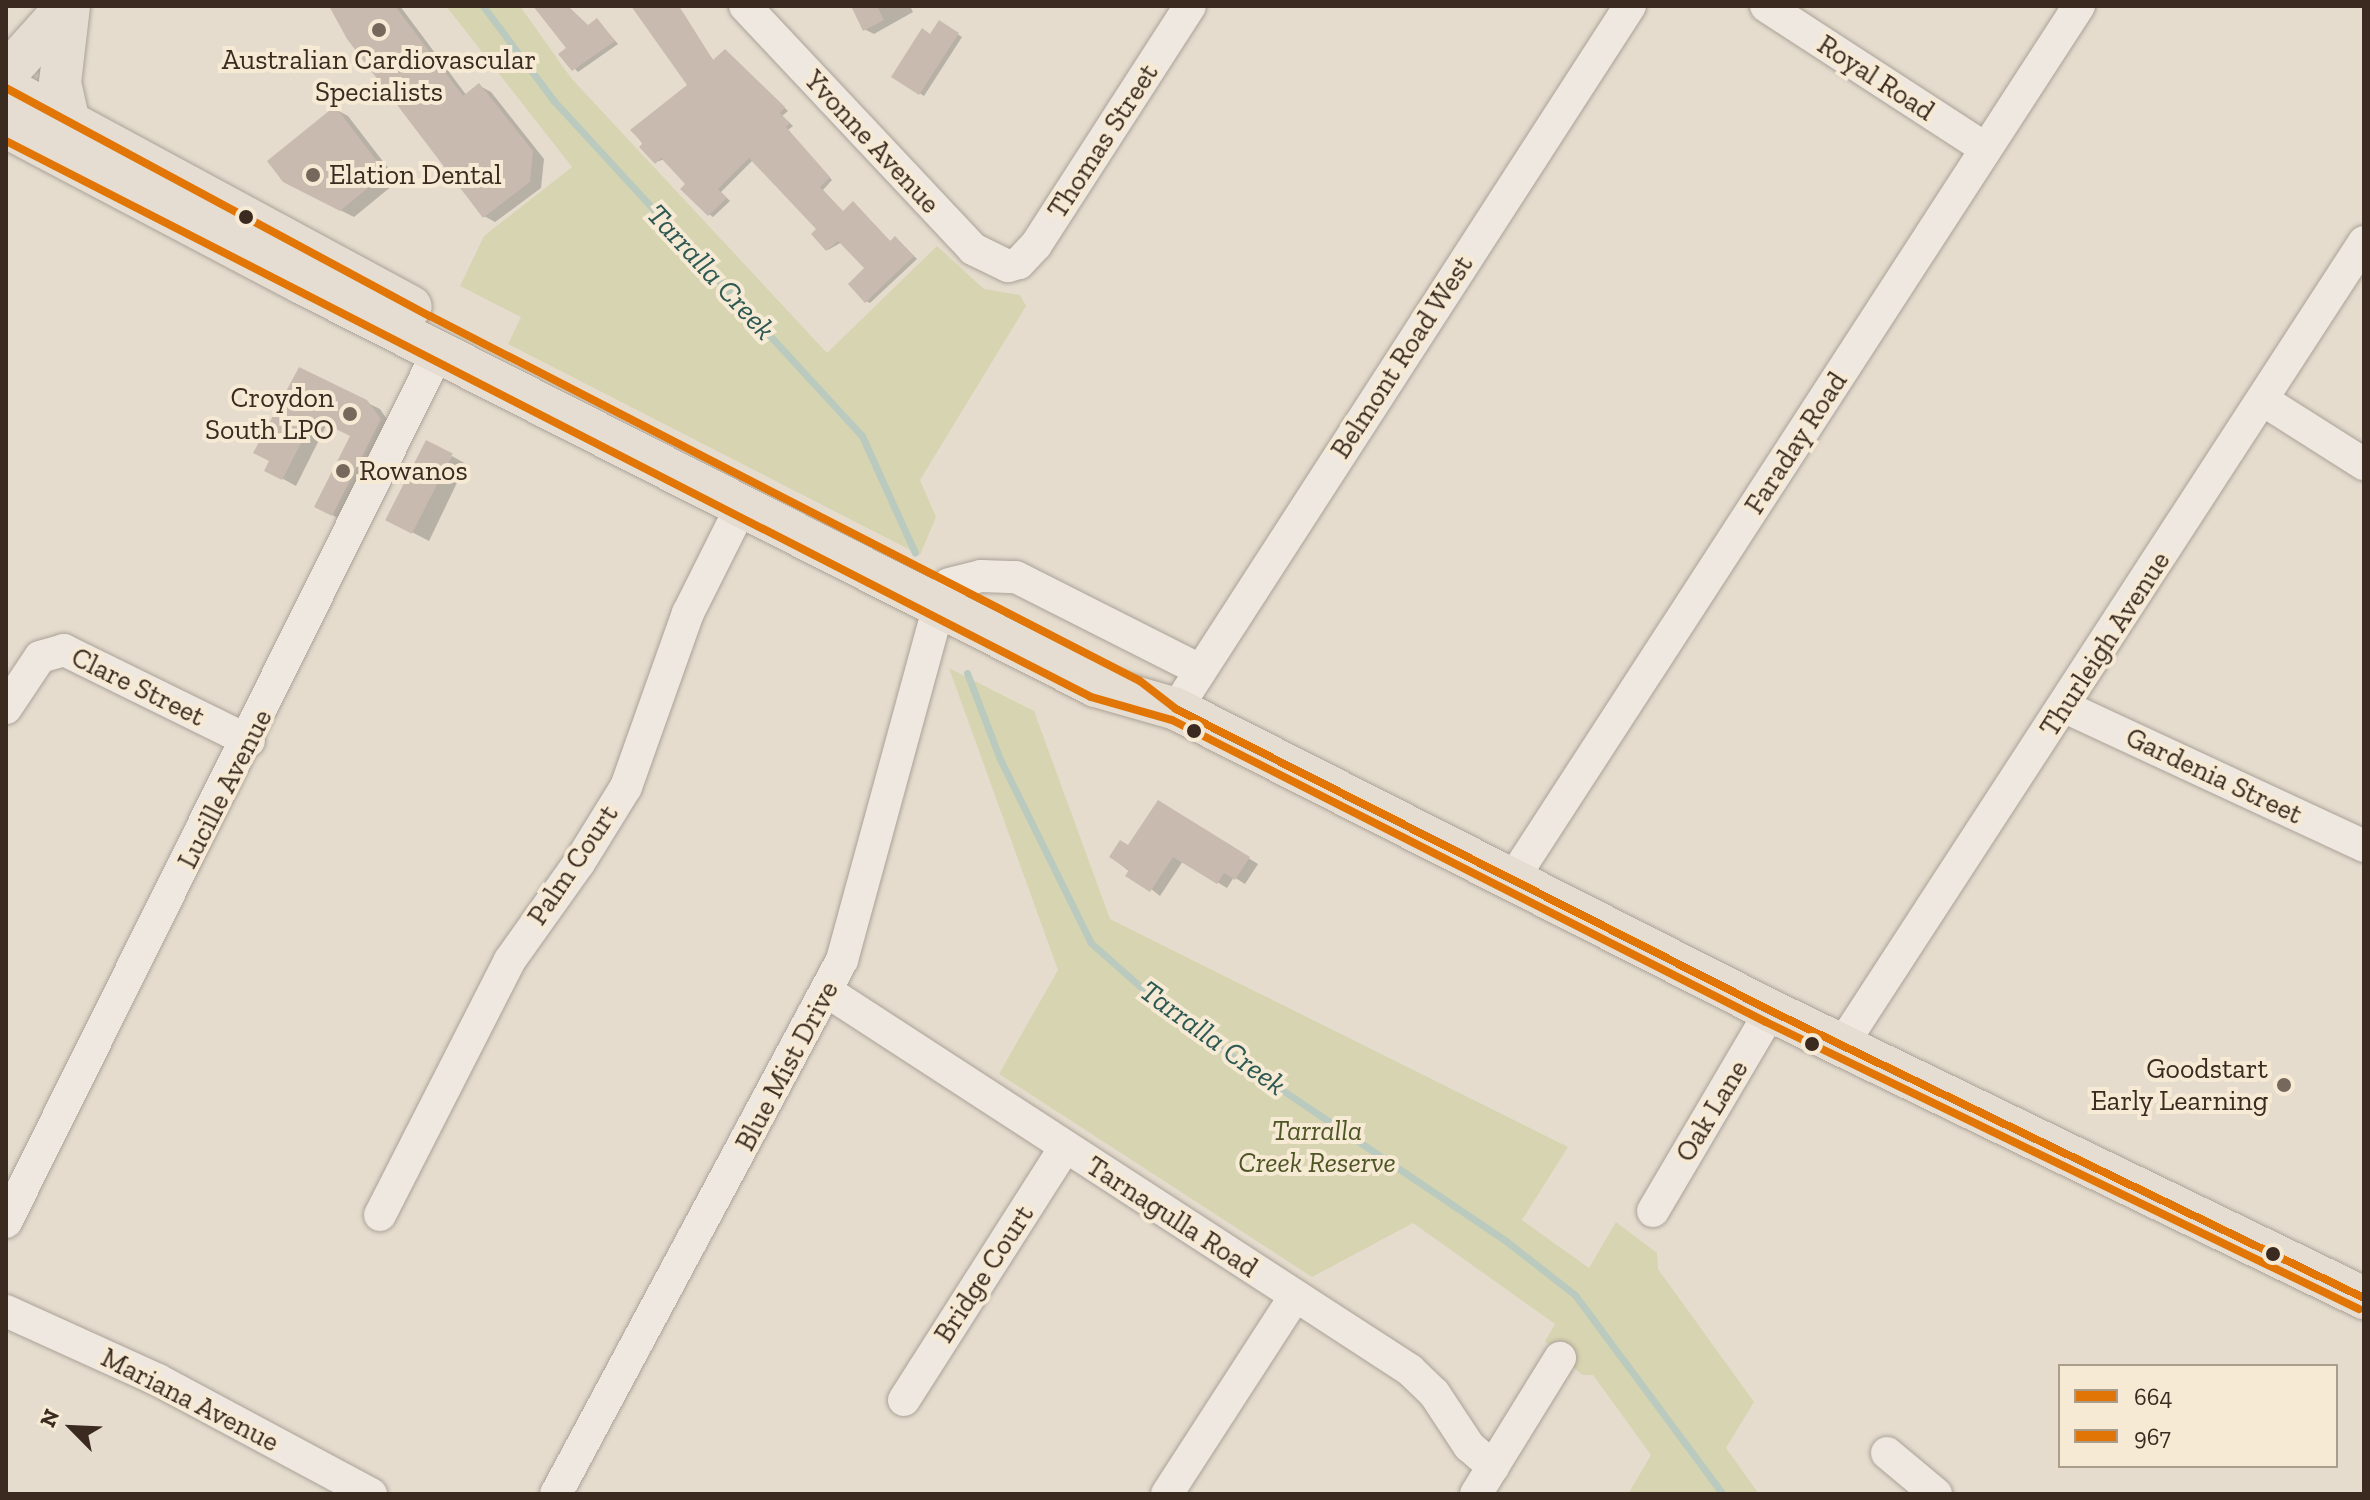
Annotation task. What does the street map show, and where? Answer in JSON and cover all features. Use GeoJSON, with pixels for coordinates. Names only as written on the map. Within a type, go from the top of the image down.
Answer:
{"type":"FeatureCollection","features":[{"type":"Feature","properties":{"kind":"main road"},"geometry":{"type":"LineString","coordinates":[[6,36],[65,9]]}},
{"type":"Feature","properties":{"kind":"main road"},"geometry":{"type":"LineString","coordinates":[[6,74],[65,9]]}},
{"type":"Feature","properties":{"kind":"main road"},"geometry":{"type":"LineString","coordinates":[[65,9],[60,83],[70,127]]}},
{"type":"Feature","properties":{"kind":"main road"},"geometry":{"type":"LineString","coordinates":[[6,88],[434,334],[742,505],[944,595]]}},
{"type":"Feature","properties":{"kind":"main road"},"geometry":{"type":"LineString","coordinates":[[6,127],[79,168],[434,334],[944,595],[1096,686],[1176,709],[1771,1011],[2364,1298]]}},
{"type":"Feature","properties":{"kind":"main road"},"geometry":{"type":"LineString","coordinates":[[6,159],[79,168]]}},
{"type":"Feature","properties":{"kind":"street","name":"Yvonne Avenue"},"geometry":{"type":"LineString","coordinates":[[745,6],[973,249],[1008,266]]}},
{"type":"Feature","properties":{"kind":"street","name":"Thomas Street"},"geometry":{"type":"LineString","coordinates":[[1008,266],[1019,263],[1036,245],[1190,6]]}},
{"type":"Feature","properties":{"kind":"street","name":"Belmont Road West"},"geometry":{"type":"LineString","coordinates":[[1176,709],[1198,669],[1630,6]]}},
{"type":"Feature","properties":{"kind":"street","name":"Royal Road"},"geometry":{"type":"LineString","coordinates":[[1766,6],[1986,149]]}},
{"type":"Feature","properties":{"kind":"street","name":"Faraday Road"},"geometry":{"type":"LineString","coordinates":[[1512,880],[2079,6]]}},
{"type":"Feature","properties":{"kind":"street","name":"Thurleigh Avenue"},"geometry":{"type":"LineString","coordinates":[[1842,1045],[2065,707],[2364,242]]}},
{"type":"Feature","properties":{"kind":"street","name":"Lucille Avenue"},"geometry":{"type":"LineString","coordinates":[[6,1222],[249,741],[434,334]]}},
{"type":"Feature","properties":{"kind":"street"},"geometry":{"type":"LineString","coordinates":[[2263,400],[2364,464]]}},
{"type":"Feature","properties":{"kind":"street","name":"Palm Court"},"geometry":{"type":"LineString","coordinates":[[380,1215],[510,960],[626,787],[688,613],[742,505]]}},
{"type":"Feature","properties":{"kind":"street"},"geometry":{"type":"LineString","coordinates":[[944,595],[981,576],[1016,577],[1198,669]]}},
{"type":"Feature","properties":{"kind":"street","name":"Blue Mist Drive"},"geometry":{"type":"LineString","coordinates":[[556,1494],[828,992],[842,960],[944,595]]}},
{"type":"Feature","properties":{"kind":"street","name":"Clare Street"},"geometry":{"type":"LineString","coordinates":[[6,708],[40,657],[64,650],[249,741]]}},
{"type":"Feature","properties":{"kind":"street","name":"Gardenia Street"},"geometry":{"type":"LineString","coordinates":[[2065,707],[2364,846]]}},
{"type":"Feature","properties":{"kind":"street","name":"Tarnagulla Road"},"geometry":{"type":"LineString","coordinates":[[828,992],[1410,1370],[1434,1393],[1469,1446],[1485,1481]]}},
{"type":"Feature","properties":{"kind":"street","name":"Oak Lane"},"geometry":{"type":"LineString","coordinates":[[1653,1211],[1771,1011]]}},
{"type":"Feature","properties":{"kind":"street","name":"Bridge Court"},"geometry":{"type":"LineString","coordinates":[[904,1400],[1065,1147]]}},
{"type":"Feature","properties":{"kind":"street"},"geometry":{"type":"LineString","coordinates":[[1167,1494],[1295,1296]]}},
{"type":"Feature","properties":{"kind":"street","name":"Mariana Avenue"},"geometry":{"type":"LineString","coordinates":[[6,1311],[158,1380],[371,1494]]}},
{"type":"Feature","properties":{"kind":"street"},"geometry":{"type":"LineString","coordinates":[[1485,1481],[1560,1358]]}},
{"type":"Feature","properties":{"kind":"street"},"geometry":{"type":"LineString","coordinates":[[1887,1453],[1936,1494]]}},
{"type":"Feature","properties":{"kind":"green space"},"geometry":{"type":"Polygon","coordinates":[[[446,6],[520,6],[571,78],[827,353],[937,246],[984,289],[1020,295],[1026,306],[920,480],[936,517],[920,555],[508,344],[521,317],[460,286],[484,236],[572,167],[446,6]]]}},
{"type":"Feature","properties":{"kind":"green space","name":"Tarralla Creek Reserve"},"geometry":{"type":"Polygon","coordinates":[[[949,668],[1034,711],[1110,919],[1568,1147],[1522,1220],[1589,1268],[1616,1222],[1657,1253],[1658,1269],[1754,1402],[1726,1448],[1759,1494],[1628,1494],[1651,1455],[1593,1375],[1582,1375],[1545,1341],[1555,1324],[1413,1223],[1312,1277],[999,1074],[1058,970],[949,668]]]}},
{"type":"Feature","properties":{"kind":"building"},"geometry":{"type":"Polygon","coordinates":[[[329,6],[395,6],[463,96],[479,83],[533,151],[530,182],[483,218],[347,39],[329,6]]]}},
{"type":"Feature","properties":{"kind":"building"},"geometry":{"type":"Polygon","coordinates":[[[533,6],[568,6],[588,25],[597,18],[615,41],[572,71],[558,54],[566,48],[533,6]]]}},
{"type":"Feature","properties":{"kind":"building"},"geometry":{"type":"Polygon","coordinates":[[[631,6],[679,6],[713,60],[725,49],[785,107],[780,113],[790,123],[786,127],[830,177],[820,187],[843,211],[853,201],[890,241],[895,236],[914,256],[865,303],[848,284],[864,268],[838,241],[826,251],[811,234],[816,229],[749,158],[718,189],[727,198],[708,216],[680,189],[685,184],[661,158],[655,164],[639,147],[643,143],[630,130],[687,85],[631,6]]]}},
{"type":"Feature","properties":{"kind":"building"},"geometry":{"type":"Polygon","coordinates":[[[851,6],[877,6],[884,20],[863,31],[851,6]]]}},
{"type":"Feature","properties":{"kind":"building"},"geometry":{"type":"Polygon","coordinates":[[[939,20],[959,33],[919,95],[891,77],[922,28],[930,34],[939,20]]]}},
{"type":"Feature","properties":{"kind":"building","name":"Elation Dental"},"geometry":{"type":"Polygon","coordinates":[[[335,106],[386,173],[340,211],[283,182],[267,161],[335,106]]]}},
{"type":"Feature","properties":{"kind":"building"},"geometry":{"type":"Polygon","coordinates":[[[299,367],[367,400],[381,419],[332,516],[314,507],[350,436],[314,418],[282,480],[264,471],[269,461],[253,453],[299,367]]]}},
{"type":"Feature","properties":{"kind":"building"},"geometry":{"type":"Polygon","coordinates":[[[426,440],[453,454],[412,534],[385,520],[426,440]]]}},
{"type":"Feature","properties":{"kind":"building"},"geometry":{"type":"Polygon","coordinates":[[[1158,800],[1250,857],[1235,880],[1224,873],[1217,884],[1173,857],[1150,892],[1125,876],[1129,870],[1109,857],[1120,840],[1128,845],[1158,800]]]}},
{"type":"Feature","properties":{"kind":"waterway","name":"Tarralla Creek"},"geometry":{"type":"LineString","coordinates":[[483,6],[554,101],[862,436],[915,553]]}},
{"type":"Feature","properties":{"kind":"waterway","name":"Tarralla Creek"},"geometry":{"type":"LineString","coordinates":[[967,673],[1000,759],[1091,943],[1177,1019],[1506,1241],[1575,1295],[1723,1494]]}},
{"type":"Feature","properties":{"kind":"transit line","name":"664"},"geometry":{"type":"LineString","coordinates":[[6,88],[430,316],[1140,681],[1176,709],[1771,1011],[2364,1298]]}},
{"type":"Feature","properties":{"kind":"transit line","name":"967"},"geometry":{"type":"LineString","coordinates":[[6,141],[1091,697],[1172,720],[1766,1022],[2359,1309]]}},
{"type":"Feature","properties":{"kind":"place","name":"Australian Cardiovascular Specialists"},"geometry":{"type":"Point","coordinates":[379,30]}},
{"type":"Feature","properties":{"kind":"place","name":"Elation Dental"},"geometry":{"type":"Point","coordinates":[313,175]}},
{"type":"Feature","properties":{"kind":"place","name":"Croydon South LPO"},"geometry":{"type":"Point","coordinates":[350,414]}},
{"type":"Feature","properties":{"kind":"place","name":"Rowanos"},"geometry":{"type":"Point","coordinates":[343,471]}},
{"type":"Feature","properties":{"kind":"place","name":"Goodstart Early Learning"},"geometry":{"type":"Point","coordinates":[2284,1085]}}]}
